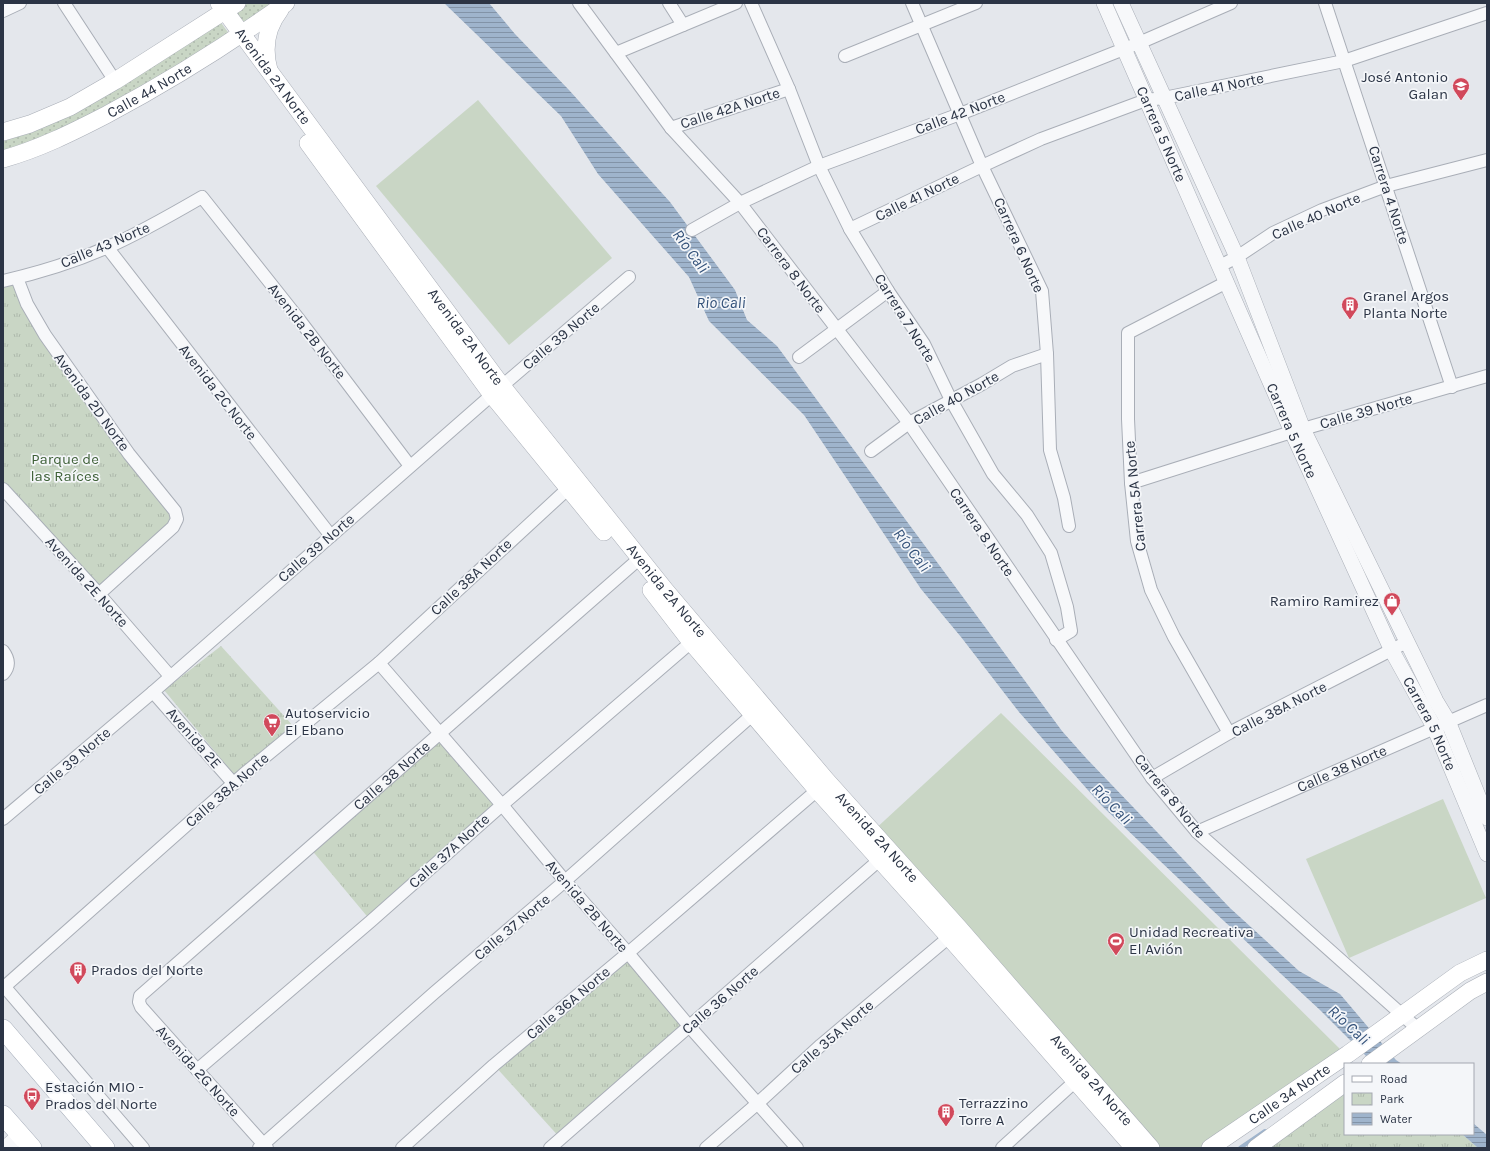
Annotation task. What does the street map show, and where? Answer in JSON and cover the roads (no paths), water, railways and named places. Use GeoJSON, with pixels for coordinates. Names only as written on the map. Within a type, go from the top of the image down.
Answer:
{"type":"FeatureCollection","features":[{"type":"Feature","properties":{"kind":"main road","name":"Calle 44 Norte"},"geometry":{"type":"LineString","coordinates":[[3,159],[36,148],[88,124],[142,95],[237,37],[285,4]]}},
{"type":"Feature","properties":{"kind":"main road"},"geometry":{"type":"LineString","coordinates":[[270,72],[266,51],[266,40],[275,16],[285,4]]}},
{"type":"Feature","properties":{"kind":"main road","name":"Calle 44 Norte"},"geometry":{"type":"LineString","coordinates":[[3,132],[30,124],[70,107],[115,81],[221,7]]}},
{"type":"Feature","properties":{"kind":"main road","name":"Avenida 2A Norte"},"geometry":{"type":"LineString","coordinates":[[221,7],[237,37],[497,390],[697,638],[822,785],[954,932],[1080,1076],[1151,1148]]}},
{"type":"Feature","properties":{"kind":"main road","name":"Avenida 2A Norte"},"geometry":{"type":"LineString","coordinates":[[237,37],[270,72],[497,390]]}},
{"type":"Feature","properties":{"kind":"main road","name":"Calle 34 Norte"},"geometry":{"type":"LineString","coordinates":[[1210,1148],[1348,1054],[1460,973],[1487,960]]}},
{"type":"Feature","properties":{"kind":"main road"},"geometry":{"type":"LineString","coordinates":[[1371,1063],[1470,991],[1487,982]]}},
{"type":"Feature","properties":{"kind":"main road"},"geometry":{"type":"LineString","coordinates":[[3,1029],[105,1148]]}},
{"type":"Feature","properties":{"kind":"main road","name":"Avenida 2A Norte"},"geometry":{"type":"LineString","coordinates":[[1080,1076],[1134,1148]]}},
{"type":"Feature","properties":{"kind":"main road","name":"Calle 34 Norte"},"geometry":{"type":"LineString","coordinates":[[1256,1148],[1344,1084]]}},
{"type":"Feature","properties":{"kind":"main road"},"geometry":{"type":"LineString","coordinates":[[3,1115],[26,1142]]}},
{"type":"Feature","properties":{"kind":"street"},"geometry":{"type":"LineString","coordinates":[[3,11],[20,3]]}},
{"type":"Feature","properties":{"kind":"street"},"geometry":{"type":"LineString","coordinates":[[64,3],[115,81]]}},
{"type":"Feature","properties":{"kind":"street","name":"Carrera 8 Norte"},"geometry":{"type":"LineString","coordinates":[[579,3],[671,128],[740,203],[836,330],[909,423],[1056,640],[1152,778],[1197,832],[1347,967],[1412,1033]]}},
{"type":"Feature","properties":{"kind":"street"},"geometry":{"type":"LineString","coordinates":[[669,3],[683,25]]}},
{"type":"Feature","properties":{"kind":"street"},"geometry":{"type":"LineString","coordinates":[[616,53],[736,3]]}},
{"type":"Feature","properties":{"kind":"street","name":"Carrera 7 Norte"},"geometry":{"type":"LineString","coordinates":[[751,3],[789,89],[819,166],[850,229],[888,291],[924,344],[951,400],[993,474],[1026,515],[1051,553],[1067,607],[1071,630],[1056,640]]}},
{"type":"Feature","properties":{"kind":"street","name":"Carrera 6 Norte"},"geometry":{"type":"LineString","coordinates":[[912,3],[982,166],[1042,291],[1047,354],[1050,450],[1064,498],[1068,526]]}},
{"type":"Feature","properties":{"kind":"street"},"geometry":{"type":"LineString","coordinates":[[845,56],[976,3]]}},
{"type":"Feature","properties":{"kind":"street","name":"Carrera 5 Norte"},"geometry":{"type":"LineString","coordinates":[[1104,3],[1227,282],[1298,431],[1436,701],[1448,721],[1487,818]]}},
{"type":"Feature","properties":{"kind":"street","name":"Carrera 5 Norte"},"geometry":{"type":"LineString","coordinates":[[1122,3],[1237,257],[1298,431],[1392,651],[1434,727],[1487,854]]}},
{"type":"Feature","properties":{"kind":"street","name":"Calle 42 Norte"},"geometry":{"type":"LineString","coordinates":[[692,230],[740,203],[819,166],[960,114],[1123,48],[1139,43],[1231,3]]}},
{"type":"Feature","properties":{"kind":"street","name":"Carrera 4 Norte"},"geometry":{"type":"LineString","coordinates":[[1325,3],[1452,387]]}},
{"type":"Feature","properties":{"kind":"street","name":"Calle 41 Norte"},"geometry":{"type":"LineString","coordinates":[[850,229],[1041,139],[1146,100],[1164,98],[1344,61],[1487,14]]}},
{"type":"Feature","properties":{"kind":"street","name":"Calle 42A Norte"},"geometry":{"type":"LineString","coordinates":[[671,128],[789,89]]}},
{"type":"Feature","properties":{"kind":"street","name":"Calle 40 Norte"},"geometry":{"type":"LineString","coordinates":[[1220,266],[1273,234],[1322,210],[1386,186],[1487,160]]}},
{"type":"Feature","properties":{"kind":"street","name":"Calle 43 Norte"},"geometry":{"type":"LineString","coordinates":[[3,281],[61,264],[107,247],[155,224],[202,197]]}},
{"type":"Feature","properties":{"kind":"street","name":"Avenida 2B Norte"},"geometry":{"type":"LineString","coordinates":[[202,197],[298,318],[410,466]]}},
{"type":"Feature","properties":{"kind":"street","name":"Avenida 2C Norte"},"geometry":{"type":"LineString","coordinates":[[107,247],[331,536]]}},
{"type":"Feature","properties":{"kind":"street","name":"Calle 39 Norte"},"geometry":{"type":"LineString","coordinates":[[3,819],[154,692],[170,676],[410,466],[629,277]]}},
{"type":"Feature","properties":{"kind":"street","name":"Avenida 2D Norte"},"geometry":{"type":"LineString","coordinates":[[17,278],[27,304],[45,335],[130,454],[175,511],[177,519],[173,527],[99,594]]}},
{"type":"Feature","properties":{"kind":"street","name":"Carrera 5A Norte"},"geometry":{"type":"LineString","coordinates":[[1227,282],[1128,333],[1128,419],[1131,483],[1137,541],[1151,590],[1174,637],[1230,733]]}},
{"type":"Feature","properties":{"kind":"street"},"geometry":{"type":"LineString","coordinates":[[799,357],[888,291]]}},
{"type":"Feature","properties":{"kind":"street","name":"Calle 40 Norte"},"geometry":{"type":"LineString","coordinates":[[871,452],[909,423],[982,384],[1012,366],[1047,354]]}},
{"type":"Feature","properties":{"kind":"street","name":"Calle 39 Norte"},"geometry":{"type":"LineString","coordinates":[[1131,483],[1298,431],[1487,376]]}},
{"type":"Feature","properties":{"kind":"street","name":"Calle 38A Norte"},"geometry":{"type":"LineString","coordinates":[[4,987],[234,784],[379,663],[572,484]]}},
{"type":"Feature","properties":{"kind":"street","name":"Avenida 2E Norte"},"geometry":{"type":"LineString","coordinates":[[3,489],[99,594],[170,676]]}},
{"type":"Feature","properties":{"kind":"street","name":"Calle 38 Norte"},"geometry":{"type":"LineString","coordinates":[[144,992],[636,562]]}},
{"type":"Feature","properties":{"kind":"street","name":"Calle 37A Norte"},"geometry":{"type":"LineString","coordinates":[[197,1070],[697,638]]}},
{"type":"Feature","properties":{"kind":"street","name":"Calle 38A Norte"},"geometry":{"type":"LineString","coordinates":[[1152,778],[1230,733],[1407,642]]}},
{"type":"Feature","properties":{"kind":"street"},"geometry":{"type":"LineString","coordinates":[[3,674],[8,666],[6,656]]}},
{"type":"Feature","properties":{"kind":"street","name":"Avenida 2B Norte"},"geometry":{"type":"LineString","coordinates":[[379,663],[502,805],[689,1026],[797,1148]]}},
{"type":"Feature","properties":{"kind":"street","name":"Avenida 2E"},"geometry":{"type":"LineString","coordinates":[[154,692],[234,784]]}},
{"type":"Feature","properties":{"kind":"street","name":"Calle 38 Norte"},"geometry":{"type":"LineString","coordinates":[[1197,832],[1487,705]]}},
{"type":"Feature","properties":{"kind":"street","name":"Calle 37 Norte"},"geometry":{"type":"LineString","coordinates":[[263,1147],[434,993],[565,881],[758,710]]}},
{"type":"Feature","properties":{"kind":"street","name":"Calle 36A Norte"},"geometry":{"type":"LineString","coordinates":[[402,1148],[494,1065],[628,953],[822,785]]}},
{"type":"Feature","properties":{"kind":"street","name":"Calle 36 Norte"},"geometry":{"type":"LineString","coordinates":[[550,1148],[884,855]]}},
{"type":"Feature","properties":{"kind":"street","name":"Calle 35A Norte"},"geometry":{"type":"LineString","coordinates":[[706,1148],[821,1045],[954,932]]}},
{"type":"Feature","properties":{"kind":"street"},"geometry":{"type":"LineString","coordinates":[[4,987],[143,1148]]}},
{"type":"Feature","properties":{"kind":"street","name":"Avenida 2G Norte"},"geometry":{"type":"LineString","coordinates":[[144,992],[140,996],[139,1002],[141,1007],[263,1147]]}},
{"type":"Feature","properties":{"kind":"street"},"geometry":{"type":"LineString","coordinates":[[1002,1148],[1080,1076]]}},
{"type":"Feature","properties":{"kind":"street"},"geometry":{"type":"LineString","coordinates":[[6,1148],[26,1142]]}},
{"type":"Feature","properties":{"kind":"water","name":"Rio Cali"},"geometry":{"type":"Polygon","coordinates":[[[444,3],[489,3],[515,34],[569,90],[670,202],[735,290],[747,320],[777,346],[1062,731],[1230,908],[1299,971],[1340,994],[1396,1060],[1400,1063],[1375,1063],[1367,1057],[1320,1010],[1102,806],[1019,712],[961,637],[921,589],[804,415],[709,321],[689,277],[598,174],[561,116],[444,3]]]}},
{"type":"Feature","properties":{"kind":"water"},"geometry":{"type":"Polygon","coordinates":[[[1474,1124],[1487,1135],[1487,1148],[1478,1148],[1463,1135],[1474,1135],[1474,1124]]]}},
{"type":"Feature","properties":{"kind":"waterway"},"geometry":{"type":"LineString","coordinates":[[1240,1148],[1265,1131]]}},
{"type":"Feature","properties":{"kind":"place","name":"José Antonio Galan"},"geometry":{"type":"Point","coordinates":[1461,101]}},
{"type":"Feature","properties":{"kind":"place","name":"Granel Argos Planta Norte"},"geometry":{"type":"Point","coordinates":[1350,320]}},
{"type":"Feature","properties":{"kind":"place","name":"Ramiro Ramirez"},"geometry":{"type":"Point","coordinates":[1392,616]}},
{"type":"Feature","properties":{"kind":"place","name":"Autoservicio El Ebano"},"geometry":{"type":"Point","coordinates":[272,737]}},
{"type":"Feature","properties":{"kind":"place","name":"Unidad Recreativa El Avión"},"geometry":{"type":"Point","coordinates":[1116,956]}},
{"type":"Feature","properties":{"kind":"place","name":"Prados del Norte"},"geometry":{"type":"Point","coordinates":[78,985]}},
{"type":"Feature","properties":{"kind":"place","name":"Estación MIO - Prados del Norte"},"geometry":{"type":"Point","coordinates":[32,1111]}},
{"type":"Feature","properties":{"kind":"place","name":"Terrazzino Torre A"},"geometry":{"type":"Point","coordinates":[946,1127]}},
{"type":"Feature","properties":{"kind":"water label","name":"Río Cali"},"geometry":{"type":"Point","coordinates":[691,251]}},
{"type":"Feature","properties":{"kind":"water label","name":"Río Cali"},"geometry":{"type":"Point","coordinates":[912,550]}},
{"type":"Feature","properties":{"kind":"water label","name":"Río Cali"},"geometry":{"type":"Point","coordinates":[1112,804]}},
{"type":"Feature","properties":{"kind":"water label","name":"Río Cali"},"geometry":{"type":"Point","coordinates":[1349,1025]}},
{"type":"Feature","properties":{"kind":"park label","name":"Parque de las Raíces"},"geometry":{"type":"Point","coordinates":[65,468]}}]}
